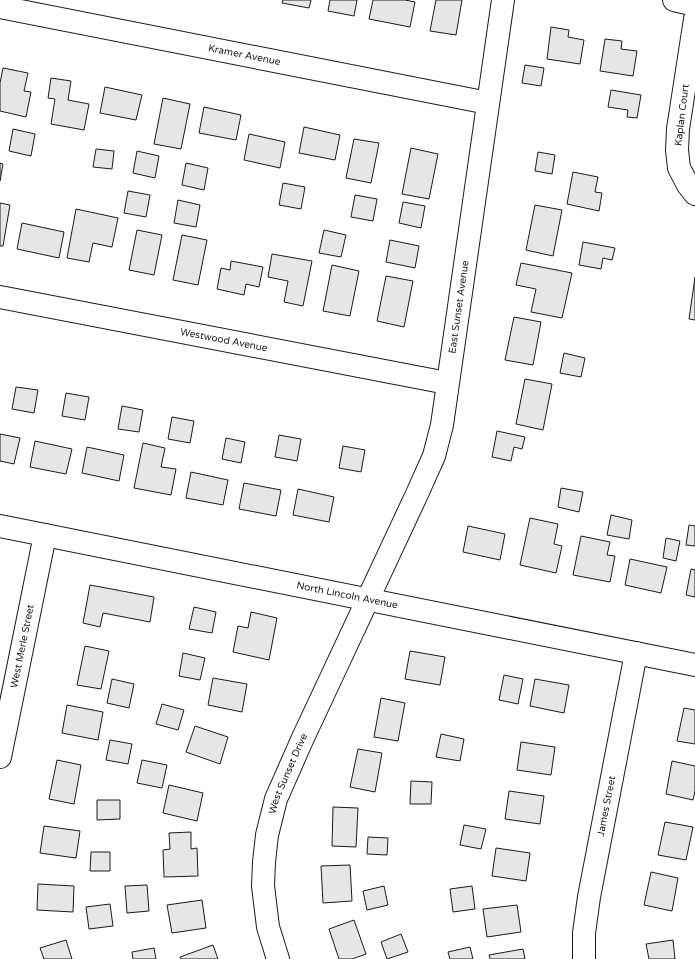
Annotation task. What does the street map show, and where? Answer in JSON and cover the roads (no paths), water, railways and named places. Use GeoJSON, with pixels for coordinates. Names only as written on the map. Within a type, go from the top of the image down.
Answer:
{"type":"FeatureCollection","features":[{"type":"Feature","properties":{"kind":"street","name":"East Sunset Avenue"},"geometry":{"type":"LineString","coordinates":[[368,599],[434,456],[442,425],[503,0]]}},
{"type":"Feature","properties":{"kind":"street"},"geometry":{"type":"LineString","coordinates":[[674,0],[695,5]]}},
{"type":"Feature","properties":{"kind":"street","name":"Kramer Avenue"},"geometry":{"type":"LineString","coordinates":[[0,7],[488,103]]}},
{"type":"Feature","properties":{"kind":"street","name":"Kaplan Court"},"geometry":{"type":"LineString","coordinates":[[691,190],[680,168],[677,150],[678,129],[695,18]]}},
{"type":"Feature","properties":{"kind":"street","name":"Westwood Avenue"},"geometry":{"type":"LineString","coordinates":[[0,297],[447,383]]}},
{"type":"Feature","properties":{"kind":"street","name":"North Lincoln Avenue"},"geometry":{"type":"LineString","coordinates":[[0,526],[695,665]]}},
{"type":"Feature","properties":{"kind":"street","name":"West Merle Street"},"geometry":{"type":"LineString","coordinates":[[0,757],[45,535]]}},
{"type":"Feature","properties":{"kind":"street","name":"West Sunset Drive"},"geometry":{"type":"LineString","coordinates":[[278,959],[268,928],[263,886],[264,862],[269,828],[276,799],[368,599]]}},
{"type":"Feature","properties":{"kind":"street","name":"James Street"},"geometry":{"type":"LineString","coordinates":[[584,959],[584,933],[589,897],[636,653]]}}]}
